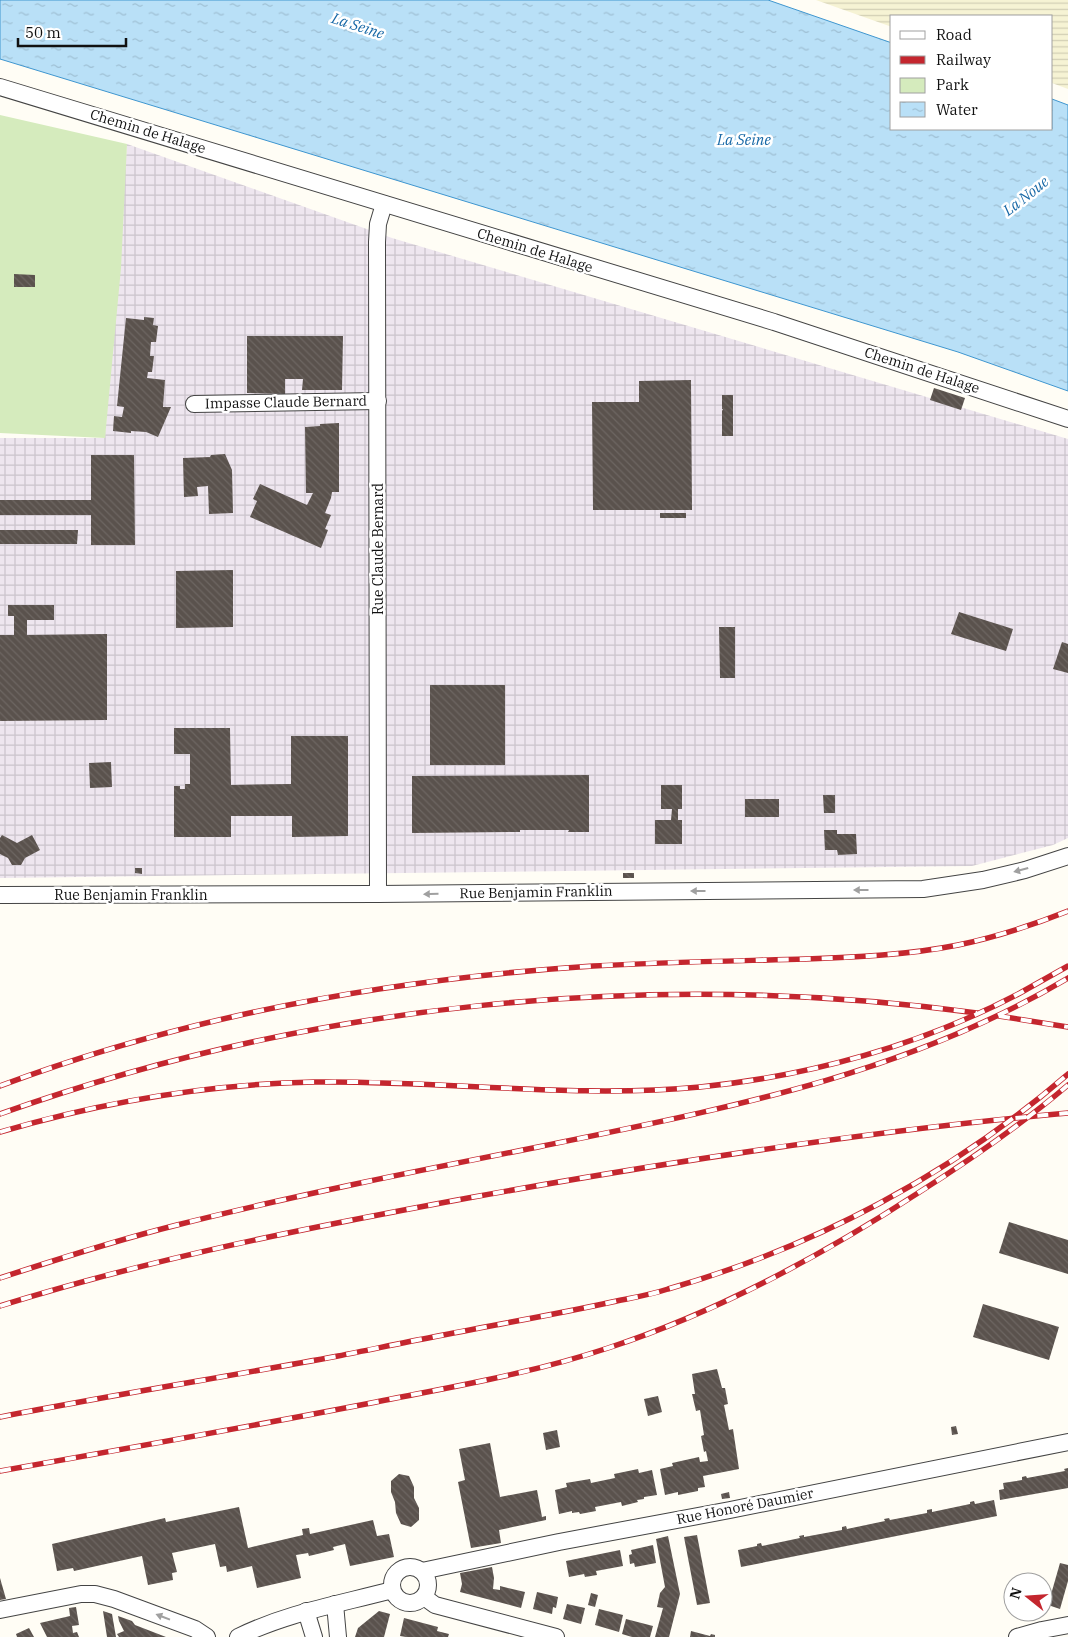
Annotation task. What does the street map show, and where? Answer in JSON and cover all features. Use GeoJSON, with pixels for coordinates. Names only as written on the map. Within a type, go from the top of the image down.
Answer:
{"type":"FeatureCollection","features":[{"type":"Feature","properties":{"kind":"street","name":"Chemin de Halage"},"geometry":{"type":"LineString","coordinates":[[0,87],[782,325],[1068,419]]}},
{"type":"Feature","properties":{"kind":"street","name":"Rue Claude Bernard"},"geometry":{"type":"LineString","coordinates":[[378,894],[377,242],[378,224],[384,204]]}},
{"type":"Feature","properties":{"kind":"street","name":"Impasse Claude Bernard"},"geometry":{"type":"LineString","coordinates":[[194,404],[378,401]]}},
{"type":"Feature","properties":{"kind":"street","name":"Rue Benjamin Franklin"},"geometry":{"type":"LineString","coordinates":[[0,895],[923,889],[984,880],[1025,870],[1068,856]]}},
{"type":"Feature","properties":{"kind":"street","name":"Rue Honoré Daumier"},"geometry":{"type":"LineString","coordinates":[[422,1571],[559,1542],[1068,1442]]}},
{"type":"Feature","properties":{"kind":"street"},"geometry":{"type":"LineString","coordinates":[[411,1566],[422,1571],[426,1575],[428,1586],[424,1597],[414,1603],[398,1599],[392,1590],[393,1578],[400,1569],[411,1566]]}},
{"type":"Feature","properties":{"kind":"street"},"geometry":{"type":"LineString","coordinates":[[238,1637],[266,1624],[306,1610],[392,1590]]}},
{"type":"Feature","properties":{"kind":"street"},"geometry":{"type":"LineString","coordinates":[[0,1610],[81,1594],[95,1594],[114,1599],[195,1630],[207,1637]]}},
{"type":"Feature","properties":{"kind":"street"},"geometry":{"type":"LineString","coordinates":[[424,1597],[435,1605],[556,1637]]}},
{"type":"Feature","properties":{"kind":"street"},"geometry":{"type":"LineString","coordinates":[[335,1604],[338,1637]]}},
{"type":"Feature","properties":{"kind":"street"},"geometry":{"type":"LineString","coordinates":[[306,1610],[314,1637]]}},
{"type":"Feature","properties":{"kind":"street"},"geometry":{"type":"LineString","coordinates":[[1017,1637],[1068,1625]]}},
{"type":"Feature","properties":{"kind":"shaded area"},"geometry":{"type":"Polygon","coordinates":[[[816,0],[1068,0],[1068,89],[1053,83],[1053,15],[890,15],[890,26],[816,0]]]}},
{"type":"Feature","properties":{"kind":"shaded area"},"geometry":{"type":"Polygon","coordinates":[[[127,144],[392,238],[1068,439],[1068,838],[1053,845],[972,866],[0,878],[0,438],[105,438],[127,144]]]}},
{"type":"Feature","properties":{"kind":"green space"},"geometry":{"type":"Polygon","coordinates":[[[0,115],[127,144],[121,268],[105,438],[0,433],[0,115]]]}},
{"type":"Feature","properties":{"kind":"water","name":"La Seine"},"geometry":{"type":"Polygon","coordinates":[[[0,0],[768,0],[890,42],[890,130],[1053,130],[1053,99],[1068,105],[1068,391],[958,352],[0,59],[0,0]]]}},
{"type":"Feature","properties":{"kind":"building"},"geometry":{"type":"Polygon","coordinates":[[[14,274],[35,275],[35,287],[14,287],[14,274]]]}},
{"type":"Feature","properties":{"kind":"building"},"geometry":{"type":"Polygon","coordinates":[[[144,317],[154,318],[153,325],[158,326],[156,342],[151,342],[150,356],[154,356],[152,372],[148,372],[147,378],[165,380],[163,407],[171,407],[158,437],[146,432],[113,431],[114,416],[122,417],[124,407],[117,406],[126,318],[144,320],[144,317]]]}},
{"type":"Feature","properties":{"kind":"building"},"geometry":{"type":"Polygon","coordinates":[[[247,336],[343,336],[342,390],[302,390],[303,379],[285,379],[285,394],[247,393],[247,336]]]}},
{"type":"Feature","properties":{"kind":"building"},"geometry":{"type":"Polygon","coordinates":[[[691,380],[692,510],[593,510],[592,402],[639,402],[639,381],[691,380]]]}},
{"type":"Feature","properties":{"kind":"building"},"geometry":{"type":"Polygon","coordinates":[[[934,388],[965,398],[961,410],[930,400],[934,388]]]}},
{"type":"Feature","properties":{"kind":"building"},"geometry":{"type":"Polygon","coordinates":[[[722,395],[733,395],[733,436],[722,436],[722,395]]]}},
{"type":"Feature","properties":{"kind":"building"},"geometry":{"type":"Polygon","coordinates":[[[339,423],[339,492],[332,492],[325,513],[331,515],[325,529],[328,530],[321,548],[250,517],[257,501],[253,499],[260,484],[307,505],[313,493],[306,493],[305,427],[339,423]]]}},
{"type":"Feature","properties":{"kind":"building"},"geometry":{"type":"Polygon","coordinates":[[[225,454],[232,470],[233,513],[209,514],[208,486],[197,487],[198,496],[184,497],[183,458],[210,457],[211,455],[225,454]]]}},
{"type":"Feature","properties":{"kind":"building"},"geometry":{"type":"Polygon","coordinates":[[[91,455],[134,455],[135,545],[91,545],[91,515],[0,515],[0,500],[91,500],[91,455]]]}},
{"type":"Feature","properties":{"kind":"building"},"geometry":{"type":"Polygon","coordinates":[[[660,513],[686,513],[686,518],[660,518],[660,513]]]}},
{"type":"Feature","properties":{"kind":"building"},"geometry":{"type":"Polygon","coordinates":[[[0,530],[78,530],[77,544],[0,544],[0,530]]]}},
{"type":"Feature","properties":{"kind":"building"},"geometry":{"type":"Polygon","coordinates":[[[233,570],[233,627],[176,628],[176,571],[233,570]]]}},
{"type":"Feature","properties":{"kind":"building"},"geometry":{"type":"Polygon","coordinates":[[[8,605],[54,605],[54,620],[27,620],[27,635],[107,634],[107,720],[0,721],[0,635],[14,635],[14,616],[8,616],[8,605]]]}},
{"type":"Feature","properties":{"kind":"building"},"geometry":{"type":"Polygon","coordinates":[[[959,612],[1013,629],[1006,651],[951,634],[959,612]]]}},
{"type":"Feature","properties":{"kind":"building"},"geometry":{"type":"Polygon","coordinates":[[[719,627],[735,627],[735,678],[720,678],[719,627]]]}},
{"type":"Feature","properties":{"kind":"building"},"geometry":{"type":"Polygon","coordinates":[[[1062,642],[1068,644],[1068,673],[1053,669],[1062,642]]]}},
{"type":"Feature","properties":{"kind":"building"},"geometry":{"type":"Polygon","coordinates":[[[430,685],[505,685],[505,765],[430,765],[430,685]]]}},
{"type":"Feature","properties":{"kind":"building"},"geometry":{"type":"Polygon","coordinates":[[[174,728],[230,728],[231,785],[291,784],[291,736],[348,736],[348,836],[292,837],[292,816],[231,816],[231,837],[174,837],[174,786],[180,786],[180,789],[185,789],[185,784],[190,784],[190,754],[174,754],[174,728]]]}},
{"type":"Feature","properties":{"kind":"building"},"geometry":{"type":"Polygon","coordinates":[[[111,762],[112,787],[90,788],[89,763],[111,762]]]}},
{"type":"Feature","properties":{"kind":"building"},"geometry":{"type":"Polygon","coordinates":[[[589,775],[589,832],[520,830],[520,832],[412,833],[412,776],[589,775]]]}},
{"type":"Feature","properties":{"kind":"building"},"geometry":{"type":"Polygon","coordinates":[[[661,785],[682,785],[682,809],[678,809],[678,820],[682,820],[682,844],[655,844],[655,820],[671,820],[672,809],[661,809],[661,785]]]}},
{"type":"Feature","properties":{"kind":"building"},"geometry":{"type":"Polygon","coordinates":[[[823,795],[835,795],[835,813],[824,813],[823,795]]]}},
{"type":"Feature","properties":{"kind":"building"},"geometry":{"type":"Polygon","coordinates":[[[745,799],[779,799],[779,817],[745,817],[745,799]]]}},
{"type":"Feature","properties":{"kind":"building"},"geometry":{"type":"Polygon","coordinates":[[[824,830],[837,830],[837,834],[856,834],[857,854],[838,855],[837,850],[825,850],[824,830]]]}},
{"type":"Feature","properties":{"kind":"building"},"geometry":{"type":"Polygon","coordinates":[[[2,835],[17,843],[32,835],[40,850],[25,858],[21,865],[12,865],[8,858],[0,854],[0,838],[2,835]]]}},
{"type":"Feature","properties":{"kind":"building"},"geometry":{"type":"Polygon","coordinates":[[[135,868],[142,868],[142,874],[135,873],[135,868]]]}},
{"type":"Feature","properties":{"kind":"building"},"geometry":{"type":"Polygon","coordinates":[[[623,873],[634,873],[634,878],[623,878],[623,873]]]}},
{"type":"Feature","properties":{"kind":"building"},"geometry":{"type":"Polygon","coordinates":[[[1009,1222],[1068,1240],[1068,1274],[999,1253],[1009,1222]]]}},
{"type":"Feature","properties":{"kind":"building"},"geometry":{"type":"Polygon","coordinates":[[[983,1304],[1059,1327],[1049,1360],[973,1337],[983,1304]]]}},
{"type":"Feature","properties":{"kind":"building"},"geometry":{"type":"Polygon","coordinates":[[[717,1369],[722,1388],[725,1388],[728,1404],[724,1405],[729,1430],[733,1429],[739,1469],[703,1476],[705,1487],[698,1488],[698,1491],[678,1495],[678,1492],[665,1495],[660,1469],[673,1466],[672,1463],[699,1457],[700,1462],[708,1461],[701,1436],[704,1435],[700,1410],[696,1411],[692,1394],[695,1394],[692,1374],[717,1369]]]}},
{"type":"Feature","properties":{"kind":"building"},"geometry":{"type":"Polygon","coordinates":[[[658,1396],[662,1412],[648,1416],[644,1399],[658,1396]]]}},
{"type":"Feature","properties":{"kind":"building"},"geometry":{"type":"Polygon","coordinates":[[[956,1426],[958,1434],[952,1435],[951,1427],[956,1426]]]}},
{"type":"Feature","properties":{"kind":"building"},"geometry":{"type":"Polygon","coordinates":[[[557,1430],[560,1447],[546,1450],[543,1433],[557,1430]]]}},
{"type":"Feature","properties":{"kind":"building"},"geometry":{"type":"Polygon","coordinates":[[[490,1443],[500,1497],[537,1490],[542,1517],[546,1516],[546,1520],[499,1530],[501,1543],[471,1548],[458,1482],[465,1480],[459,1449],[490,1443]]]}},
{"type":"Feature","properties":{"kind":"building"},"geometry":{"type":"Polygon","coordinates":[[[1068,1468],[1068,1488],[1000,1500],[999,1490],[1004,1489],[1003,1483],[1022,1480],[1022,1477],[1026,1476],[1027,1478],[1065,1471],[1064,1469],[1068,1468]]]}},
{"type":"Feature","properties":{"kind":"building"},"geometry":{"type":"Polygon","coordinates":[[[638,1469],[639,1473],[652,1470],[657,1495],[644,1497],[644,1499],[637,1500],[638,1502],[622,1506],[621,1502],[595,1507],[596,1511],[580,1514],[579,1512],[572,1513],[572,1511],[559,1514],[555,1490],[567,1487],[566,1483],[590,1479],[591,1483],[615,1478],[614,1474],[638,1469]]]}},
{"type":"Feature","properties":{"kind":"building"},"geometry":{"type":"Polygon","coordinates":[[[399,1474],[409,1476],[414,1487],[414,1498],[419,1508],[419,1520],[411,1527],[401,1524],[391,1492],[391,1481],[399,1474]]]}},
{"type":"Feature","properties":{"kind":"building"},"geometry":{"type":"Polygon","coordinates":[[[729,1492],[730,1498],[722,1499],[721,1494],[729,1492]]]}},
{"type":"Feature","properties":{"kind":"building"},"geometry":{"type":"Polygon","coordinates":[[[994,1500],[997,1516],[741,1567],[738,1550],[757,1546],[757,1544],[761,1543],[762,1546],[800,1538],[799,1536],[804,1535],[804,1537],[842,1530],[842,1527],[846,1526],[847,1529],[885,1521],[884,1519],[889,1518],[890,1520],[927,1513],[927,1510],[932,1509],[932,1512],[970,1504],[970,1502],[974,1501],[975,1504],[994,1500]]]}},
{"type":"Feature","properties":{"kind":"building"},"geometry":{"type":"Polygon","coordinates":[[[239,1507],[248,1548],[303,1535],[302,1529],[309,1528],[310,1534],[373,1520],[377,1536],[389,1534],[394,1557],[350,1566],[345,1544],[333,1547],[334,1550],[309,1556],[308,1553],[296,1555],[301,1578],[257,1588],[252,1566],[227,1572],[226,1566],[220,1567],[215,1544],[172,1553],[177,1572],[172,1573],[173,1580],[148,1585],[142,1556],[74,1571],[73,1568],[57,1571],[52,1544],[165,1518],[166,1522],[239,1507]]]}},
{"type":"Feature","properties":{"kind":"building"},"geometry":{"type":"Polygon","coordinates":[[[697,1535],[710,1603],[697,1605],[684,1537],[697,1535]]]}},
{"type":"Feature","properties":{"kind":"building"},"geometry":{"type":"Polygon","coordinates":[[[668,1536],[680,1594],[669,1637],[655,1637],[663,1608],[657,1607],[660,1593],[665,1587],[656,1539],[668,1536]]]}},
{"type":"Feature","properties":{"kind":"building"},"geometry":{"type":"Polygon","coordinates":[[[653,1545],[656,1563],[635,1567],[634,1563],[630,1564],[629,1555],[632,1554],[631,1550],[653,1545]]]}},
{"type":"Feature","properties":{"kind":"building"},"geometry":{"type":"Polygon","coordinates":[[[620,1550],[623,1566],[596,1571],[597,1575],[585,1577],[584,1574],[569,1577],[566,1561],[620,1550]]]}},
{"type":"Feature","properties":{"kind":"building"},"geometry":{"type":"Polygon","coordinates":[[[1060,1563],[1068,1565],[1068,1581],[1060,1609],[1053,1607],[1053,1588],[1060,1563]]]}},
{"type":"Feature","properties":{"kind":"building"},"geometry":{"type":"Polygon","coordinates":[[[492,1567],[493,1589],[500,1590],[500,1586],[525,1592],[521,1608],[460,1592],[462,1584],[460,1573],[492,1567]]]}},
{"type":"Feature","properties":{"kind":"building"},"geometry":{"type":"Polygon","coordinates":[[[0,1578],[6,1599],[0,1600],[0,1578]]]}},
{"type":"Feature","properties":{"kind":"building"},"geometry":{"type":"Polygon","coordinates":[[[537,1592],[558,1597],[556,1608],[553,1607],[552,1614],[533,1609],[537,1592]]]}},
{"type":"Feature","properties":{"kind":"building"},"geometry":{"type":"Polygon","coordinates":[[[591,1593],[598,1595],[595,1607],[588,1605],[591,1593]]]}},
{"type":"Feature","properties":{"kind":"building"},"geometry":{"type":"Polygon","coordinates":[[[567,1604],[585,1608],[581,1624],[563,1619],[567,1604]]]}},
{"type":"Feature","properties":{"kind":"building"},"geometry":{"type":"Polygon","coordinates":[[[76,1607],[79,1625],[72,1626],[73,1633],[77,1632],[79,1637],[47,1637],[40,1623],[70,1616],[69,1608],[76,1607]]]}},
{"type":"Feature","properties":{"kind":"building"},"geometry":{"type":"Polygon","coordinates":[[[599,1609],[623,1615],[619,1632],[595,1625],[599,1609]]]}},
{"type":"Feature","properties":{"kind":"building"},"geometry":{"type":"Polygon","coordinates":[[[103,1611],[112,1614],[116,1637],[107,1637],[103,1611]]]}},
{"type":"Feature","properties":{"kind":"building"},"geometry":{"type":"Polygon","coordinates":[[[379,1611],[390,1614],[384,1637],[355,1637],[358,1628],[379,1611]]]}},
{"type":"Feature","properties":{"kind":"building"},"geometry":{"type":"Polygon","coordinates":[[[118,1616],[166,1637],[119,1637],[117,1634],[124,1631],[118,1616]]]}},
{"type":"Feature","properties":{"kind":"building"},"geometry":{"type":"Polygon","coordinates":[[[404,1618],[438,1627],[437,1631],[449,1634],[448,1637],[400,1636],[404,1618]]]}},
{"type":"Feature","properties":{"kind":"building"},"geometry":{"type":"Polygon","coordinates":[[[626,1619],[653,1626],[650,1637],[632,1637],[622,1634],[626,1619]]]}},
{"type":"Feature","properties":{"kind":"building"},"geometry":{"type":"Polygon","coordinates":[[[29,1628],[34,1637],[17,1637],[16,1634],[29,1628]]]}},
{"type":"Feature","properties":{"kind":"building"},"geometry":{"type":"Polygon","coordinates":[[[691,1631],[710,1636],[711,1634],[715,1635],[715,1637],[690,1637],[691,1631]]]}},
{"type":"Feature","properties":{"kind":"railway"},"geometry":{"type":"LineString","coordinates":[[0,1086],[71,1061],[217,1020],[366,991],[442,980],[593,966],[825,958],[901,953],[958,945],[986,938],[1028,926],[1068,911]]}},
{"type":"Feature","properties":{"kind":"railway"},"geometry":{"type":"LineString","coordinates":[[0,1132],[38,1121],[155,1096],[274,1083],[362,1082],[604,1091],[700,1087],[741,1082],[824,1066],[905,1043],[983,1012],[1068,966]]}},
{"type":"Feature","properties":{"kind":"railway"},"geometry":{"type":"LineString","coordinates":[[0,1278],[110,1243],[222,1214],[675,1118],[743,1103],[810,1085],[876,1065],[941,1040],[1005,1012],[1068,978]]}},
{"type":"Feature","properties":{"kind":"railway"},"geometry":{"type":"LineString","coordinates":[[0,1114],[118,1076],[238,1045],[359,1022],[482,1005],[606,996],[730,995],[854,1000],[977,1013]]}},
{"type":"Feature","properties":{"kind":"railway"},"geometry":{"type":"LineString","coordinates":[[999,1016],[1068,1027]]}},
{"type":"Feature","properties":{"kind":"railway"},"geometry":{"type":"LineString","coordinates":[[0,1417],[338,1356],[568,1311],[654,1293],[723,1272],[829,1229],[929,1175],[977,1144],[1024,1110],[1068,1074]]}},
{"type":"Feature","properties":{"kind":"railway"},"geometry":{"type":"LineString","coordinates":[[0,1471],[278,1421],[490,1379],[579,1357],[649,1334],[729,1300],[844,1239],[976,1155],[1014,1128],[1068,1085]]}},
{"type":"Feature","properties":{"kind":"railway"},"geometry":{"type":"LineString","coordinates":[[0,1306],[174,1258],[291,1232],[468,1198],[617,1172],[842,1138],[1068,1113]]}},
{"type":"Feature","properties":{"kind":"water label","name":"La Noue"},"geometry":{"type":"Point","coordinates":[1026,196]}}]}
